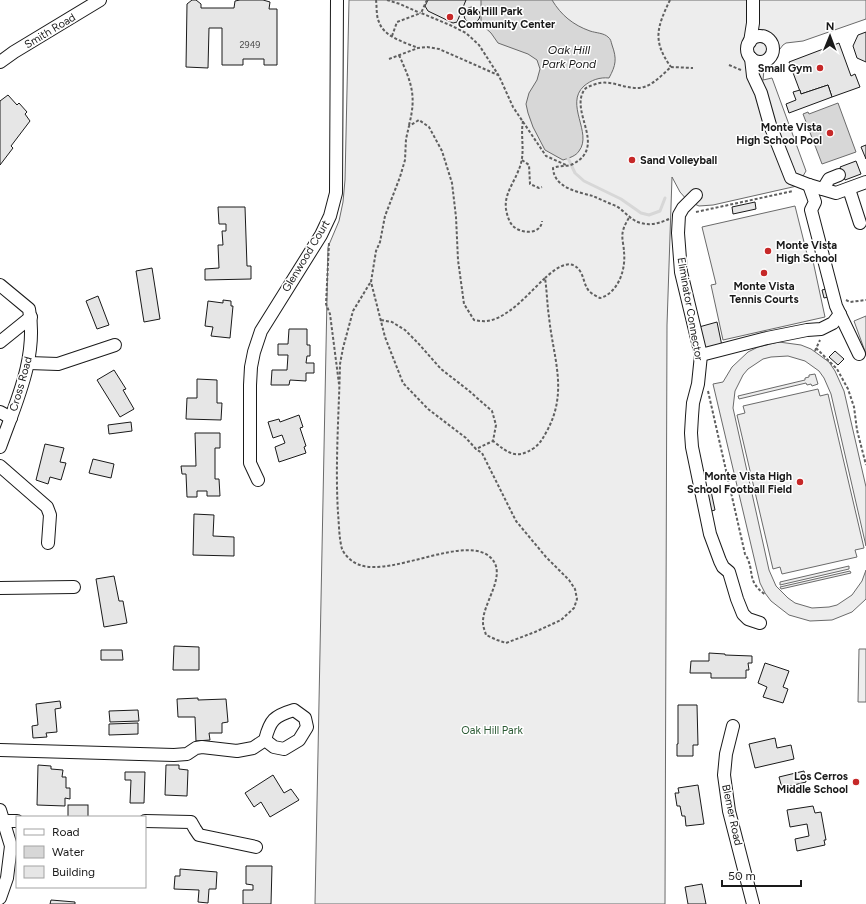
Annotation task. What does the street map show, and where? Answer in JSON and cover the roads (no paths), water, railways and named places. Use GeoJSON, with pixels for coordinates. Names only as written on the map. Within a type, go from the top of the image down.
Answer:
{"type":"FeatureCollection","features":[{"type":"Feature","properties":{"kind":"street","name":"Smith Road"},"geometry":{"type":"LineString","coordinates":[[0,62],[100,0]]}},
{"type":"Feature","properties":{"kind":"street","name":"Glenwood Court"},"geometry":{"type":"LineString","coordinates":[[258,480],[250,463],[250,379],[254,352],[261,331],[321,235],[330,216],[336,193],[337,0]]}},
{"type":"Feature","properties":{"kind":"street"},"geometry":{"type":"LineString","coordinates":[[753,0],[753,23],[748,50],[751,58],[753,76],[755,81],[758,83],[770,125],[791,178],[836,193],[866,182]]}},
{"type":"Feature","properties":{"kind":"street"},"geometry":{"type":"LineString","coordinates":[[751,58],[759,62],[763,61],[770,57],[773,50],[772,42],[763,36],[753,23]]}},
{"type":"Feature","properties":{"kind":"street"},"geometry":{"type":"LineString","coordinates":[[750,42],[756,36],[763,36]]}},
{"type":"Feature","properties":{"kind":"street"},"geometry":{"type":"LineString","coordinates":[[758,83],[763,61]]}},
{"type":"Feature","properties":{"kind":"street"},"geometry":{"type":"LineString","coordinates":[[823,189],[829,178],[839,175]]}},
{"type":"Feature","properties":{"kind":"street"},"geometry":{"type":"LineString","coordinates":[[809,185],[814,202],[811,210],[838,310],[859,354]]}},
{"type":"Feature","properties":{"kind":"street"},"geometry":{"type":"LineString","coordinates":[[849,189],[859,224]]}},
{"type":"Feature","properties":{"kind":"street","name":"Eliminator Connector"},"geometry":{"type":"LineString","coordinates":[[696,195],[683,208],[679,215],[678,233],[681,272],[701,355],[698,384],[693,403],[691,433],[710,534],[723,567],[730,572],[737,599],[743,614],[748,619],[760,622]]}},
{"type":"Feature","properties":{"kind":"street"},"geometry":{"type":"LineString","coordinates":[[0,285],[29,309],[31,317],[0,342]]}},
{"type":"Feature","properties":{"kind":"street"},"geometry":{"type":"LineString","coordinates":[[701,355],[767,338],[807,330],[821,329],[833,323],[838,310]]}},
{"type":"Feature","properties":{"kind":"street","name":"Cross Road"},"geometry":{"type":"LineString","coordinates":[[0,447],[29,363],[31,317]]}},
{"type":"Feature","properties":{"kind":"street"},"geometry":{"type":"LineString","coordinates":[[29,363],[58,364],[115,345]]}},
{"type":"Feature","properties":{"kind":"street"},"geometry":{"type":"LineString","coordinates":[[0,412],[11,418]]}},
{"type":"Feature","properties":{"kind":"street"},"geometry":{"type":"LineString","coordinates":[[0,466],[47,508],[50,515],[48,544]]}},
{"type":"Feature","properties":{"kind":"street"},"geometry":{"type":"LineString","coordinates":[[0,588],[74,587]]}},
{"type":"Feature","properties":{"kind":"street","name":"Blemer Road"},"geometry":{"type":"LineString","coordinates":[[733,726],[726,754],[724,776],[729,811],[753,904]]}},
{"type":"Feature","properties":{"kind":"street"},"geometry":{"type":"LineString","coordinates":[[0,750],[174,755],[187,754],[196,748],[202,747],[237,751],[254,748],[265,740]]}},
{"type":"Feature","properties":{"kind":"street"},"geometry":{"type":"LineString","coordinates":[[2,815],[16,821]]}},
{"type":"Feature","properties":{"kind":"street"},"geometry":{"type":"LineString","coordinates":[[0,898],[7,878],[11,846],[2,815]]}},
{"type":"Feature","properties":{"kind":"street"},"geometry":{"type":"LineString","coordinates":[[146,821],[191,822],[199,835],[256,847]]}},
{"type":"Feature","properties":{"kind":"water","name":"Oak Hill Park Pond"},"geometry":{"type":"Polygon","coordinates":[[[481,0],[552,0],[563,15],[573,23],[609,38],[615,54],[615,62],[609,78],[596,79],[590,82],[584,86],[579,93],[577,110],[583,136],[579,151],[574,156],[563,160],[545,150],[533,127],[526,104],[529,93],[537,80],[540,69],[537,60],[528,54],[498,43],[491,33],[481,24],[481,0]]]}},
{"type":"Feature","properties":{"kind":"water","name":"Monte Vista High School Pool"},"geometry":{"type":"Polygon","coordinates":[[[838,103],[856,152],[822,164],[803,114],[808,112],[809,114],[838,103]]]}},
{"type":"Feature","properties":{"kind":"waterway"},"geometry":{"type":"LineString","coordinates":[[568,158],[575,173],[584,181],[621,199],[641,213],[649,215],[660,211],[665,198]]}},
{"type":"Feature","properties":{"kind":"place","name":"Oak Hill Park Community Center"},"geometry":{"type":"Point","coordinates":[450,17]}},
{"type":"Feature","properties":{"kind":"place","name":"Small Gym"},"geometry":{"type":"Point","coordinates":[820,68]}},
{"type":"Feature","properties":{"kind":"place","name":"Monte Vista High School Pool"},"geometry":{"type":"Point","coordinates":[830,133]}},
{"type":"Feature","properties":{"kind":"place","name":"Sand Volleyball"},"geometry":{"type":"Point","coordinates":[632,160]}},
{"type":"Feature","properties":{"kind":"place","name":"Monte Vista High School"},"geometry":{"type":"Point","coordinates":[768,251]}},
{"type":"Feature","properties":{"kind":"place","name":"Monte Vista Tennis Courts"},"geometry":{"type":"Point","coordinates":[764,273]}},
{"type":"Feature","properties":{"kind":"place","name":"Monte Vista High School Football Field"},"geometry":{"type":"Point","coordinates":[800,482]}},
{"type":"Feature","properties":{"kind":"place","name":"Los Cerros Middle School"},"geometry":{"type":"Point","coordinates":[856,782]}},
{"type":"Feature","properties":{"kind":"park label","name":"Oak Hill Park"},"geometry":{"type":"Point","coordinates":[492,730]}}]}
